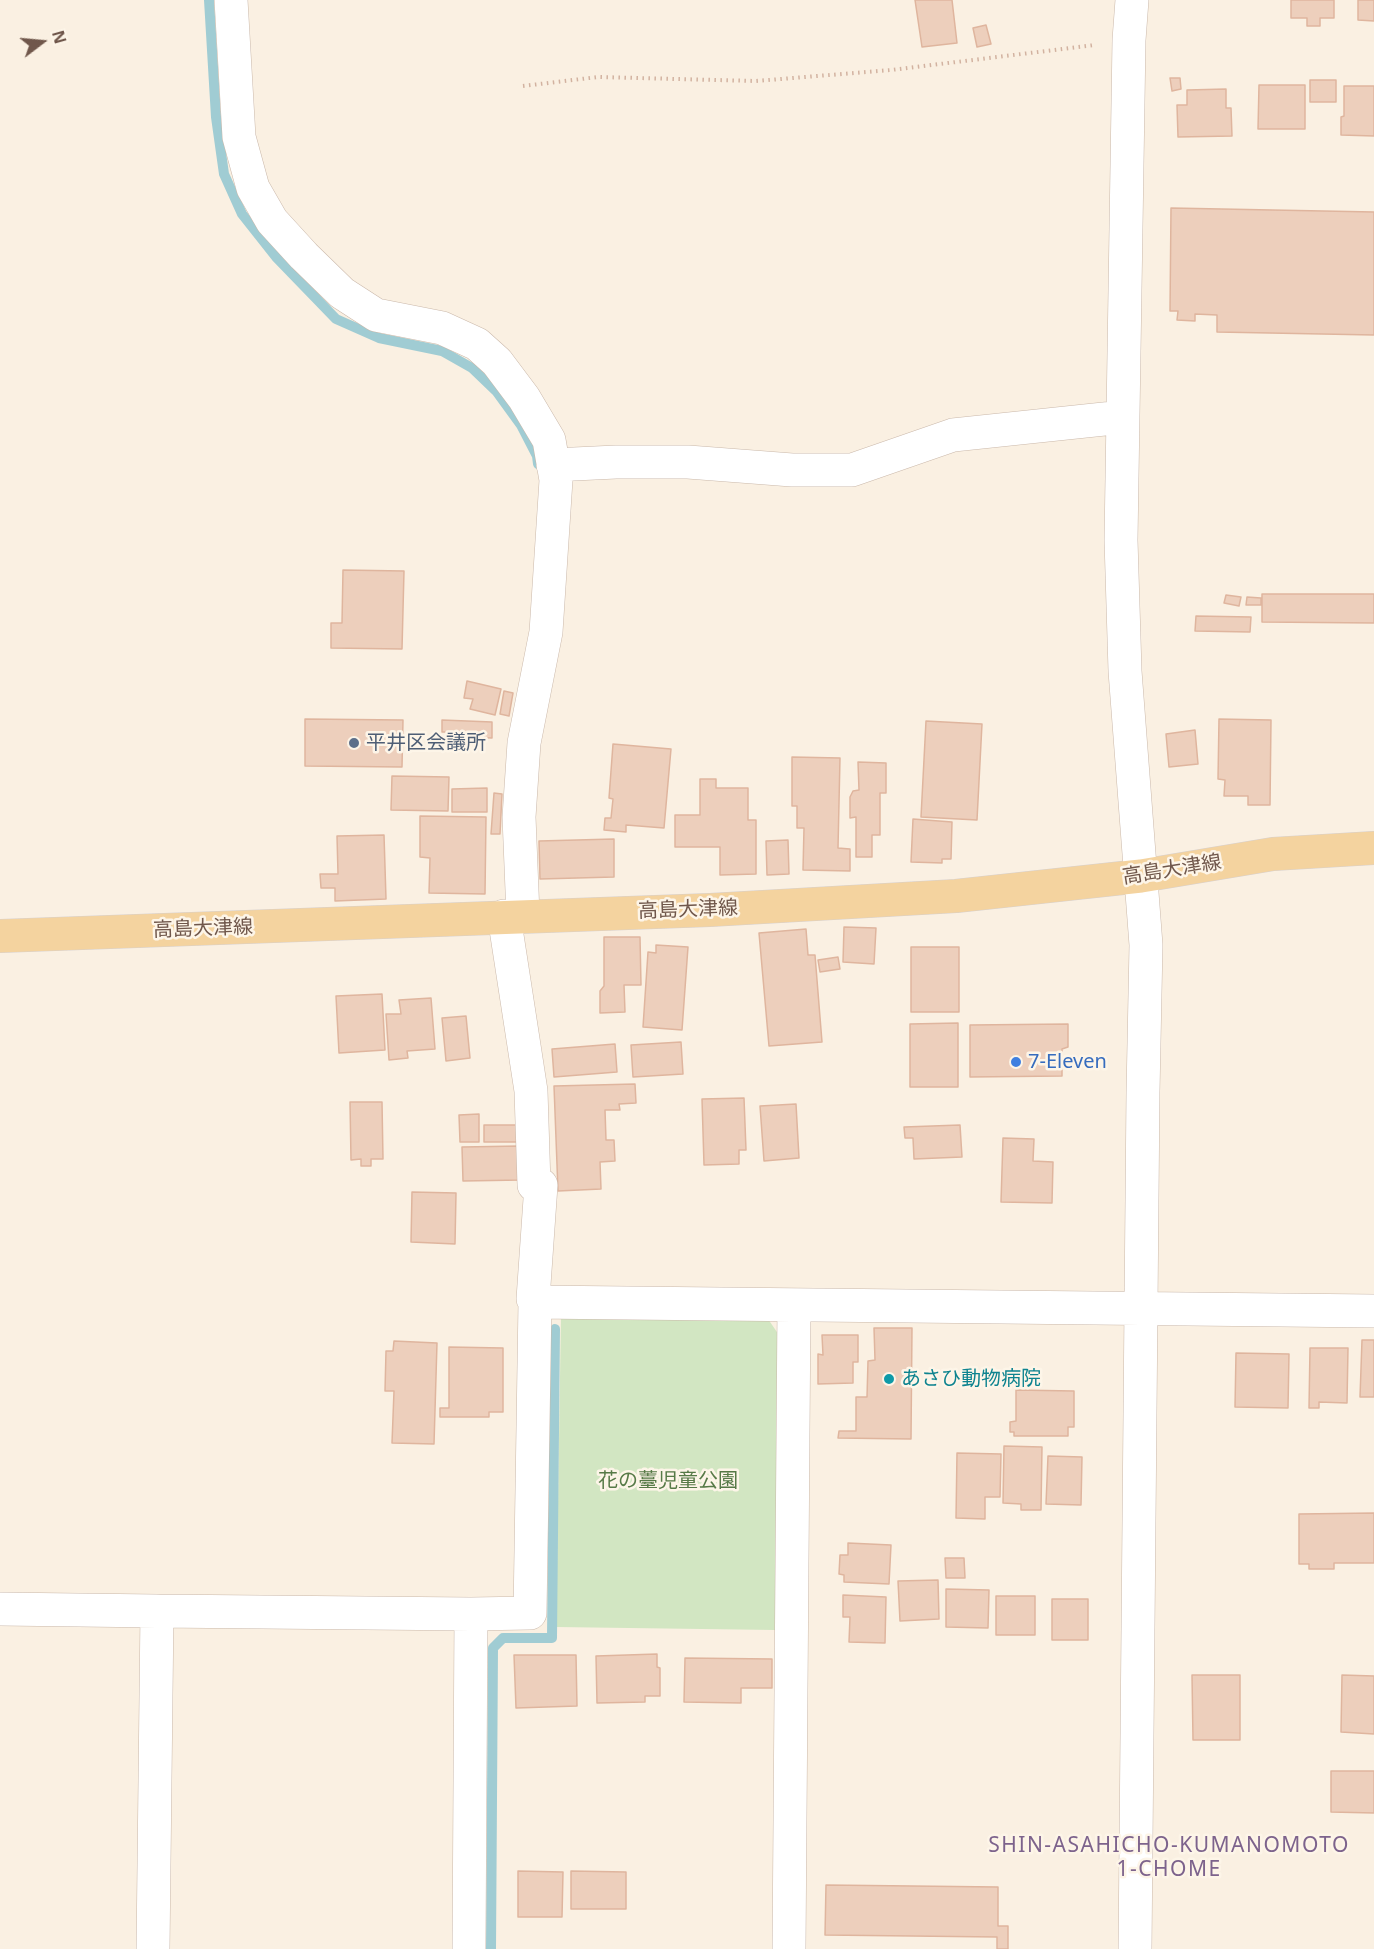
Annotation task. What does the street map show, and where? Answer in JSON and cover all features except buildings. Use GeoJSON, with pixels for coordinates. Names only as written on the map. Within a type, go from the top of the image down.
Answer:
{"type":"FeatureCollection","features":[{"type":"Feature","properties":{"kind":"main road","name":"高島大津線"},"geometry":{"type":"LineString","coordinates":[[0,936],[710,909],[956,896],[1141,876],[1273,854],[1374,848]]}},
{"type":"Feature","properties":{"kind":"street"},"geometry":{"type":"LineString","coordinates":[[0,1609],[530,1613],[536,1302],[533,1299],[541,1185],[534,1185],[531,1091],[513,916],[524,743],[546,632],[556,480],[549,440],[524,398],[497,362],[477,344],[442,328],[376,315],[342,293],[304,256],[272,220],[253,188],[238,137],[231,0]]}},
{"type":"Feature","properties":{"kind":"street"},"geometry":{"type":"LineString","coordinates":[[1132,0],[1129,40],[1121,540],[1125,671],[1146,945],[1135,1949]]}},
{"type":"Feature","properties":{"kind":"street"},"geometry":{"type":"LineString","coordinates":[[553,465],[688,462],[792,470],[852,471],[953,435],[1123,417]]}},
{"type":"Feature","properties":{"kind":"street"},"geometry":{"type":"LineString","coordinates":[[536,1302],[1374,1311]]}},
{"type":"Feature","properties":{"kind":"street"},"geometry":{"type":"LineString","coordinates":[[789,1949],[794,1305]]}},
{"type":"Feature","properties":{"kind":"street"},"geometry":{"type":"LineString","coordinates":[[153,1949],[157,1611]]}},
{"type":"Feature","properties":{"kind":"street"},"geometry":{"type":"LineString","coordinates":[[469,1949],[471,1614]]}},
{"type":"Feature","properties":{"kind":"path"},"geometry":{"type":"LineString","coordinates":[[523,86],[598,77],[756,81],[891,70],[1129,40]]}},
{"type":"Feature","properties":{"kind":"green space","name":"花の薹児童公園"},"geometry":{"type":"Polygon","coordinates":[[[561,1315],[768,1319],[779,1335],[775,1630],[556,1627],[561,1315]]]}},
{"type":"Feature","properties":{"kind":"waterway"},"geometry":{"type":"LineString","coordinates":[[209,0],[216,117],[224,174],[242,214],[276,257],[336,319],[379,338],[442,351],[472,368],[497,392],[521,425],[537,456],[538,464]]}},
{"type":"Feature","properties":{"kind":"waterway"},"geometry":{"type":"LineString","coordinates":[[491,1949],[493,1648],[503,1638],[552,1638],[555,1329]]}},
{"type":"Feature","properties":{"kind":"place","name":"平井区会議所"},"geometry":{"type":"Point","coordinates":[354,743]}},
{"type":"Feature","properties":{"kind":"place","name":"7-Eleven"},"geometry":{"type":"Point","coordinates":[1016,1062]}},
{"type":"Feature","properties":{"kind":"place","name":"あさひ動物病院"},"geometry":{"type":"Point","coordinates":[889,1379]}},
{"type":"Feature","properties":{"kind":"district","name":"SHIN-ASAHICHO-KUMANOMOTO 1-CHOME"},"geometry":{"type":"Point","coordinates":[1169,1858]}}]}
